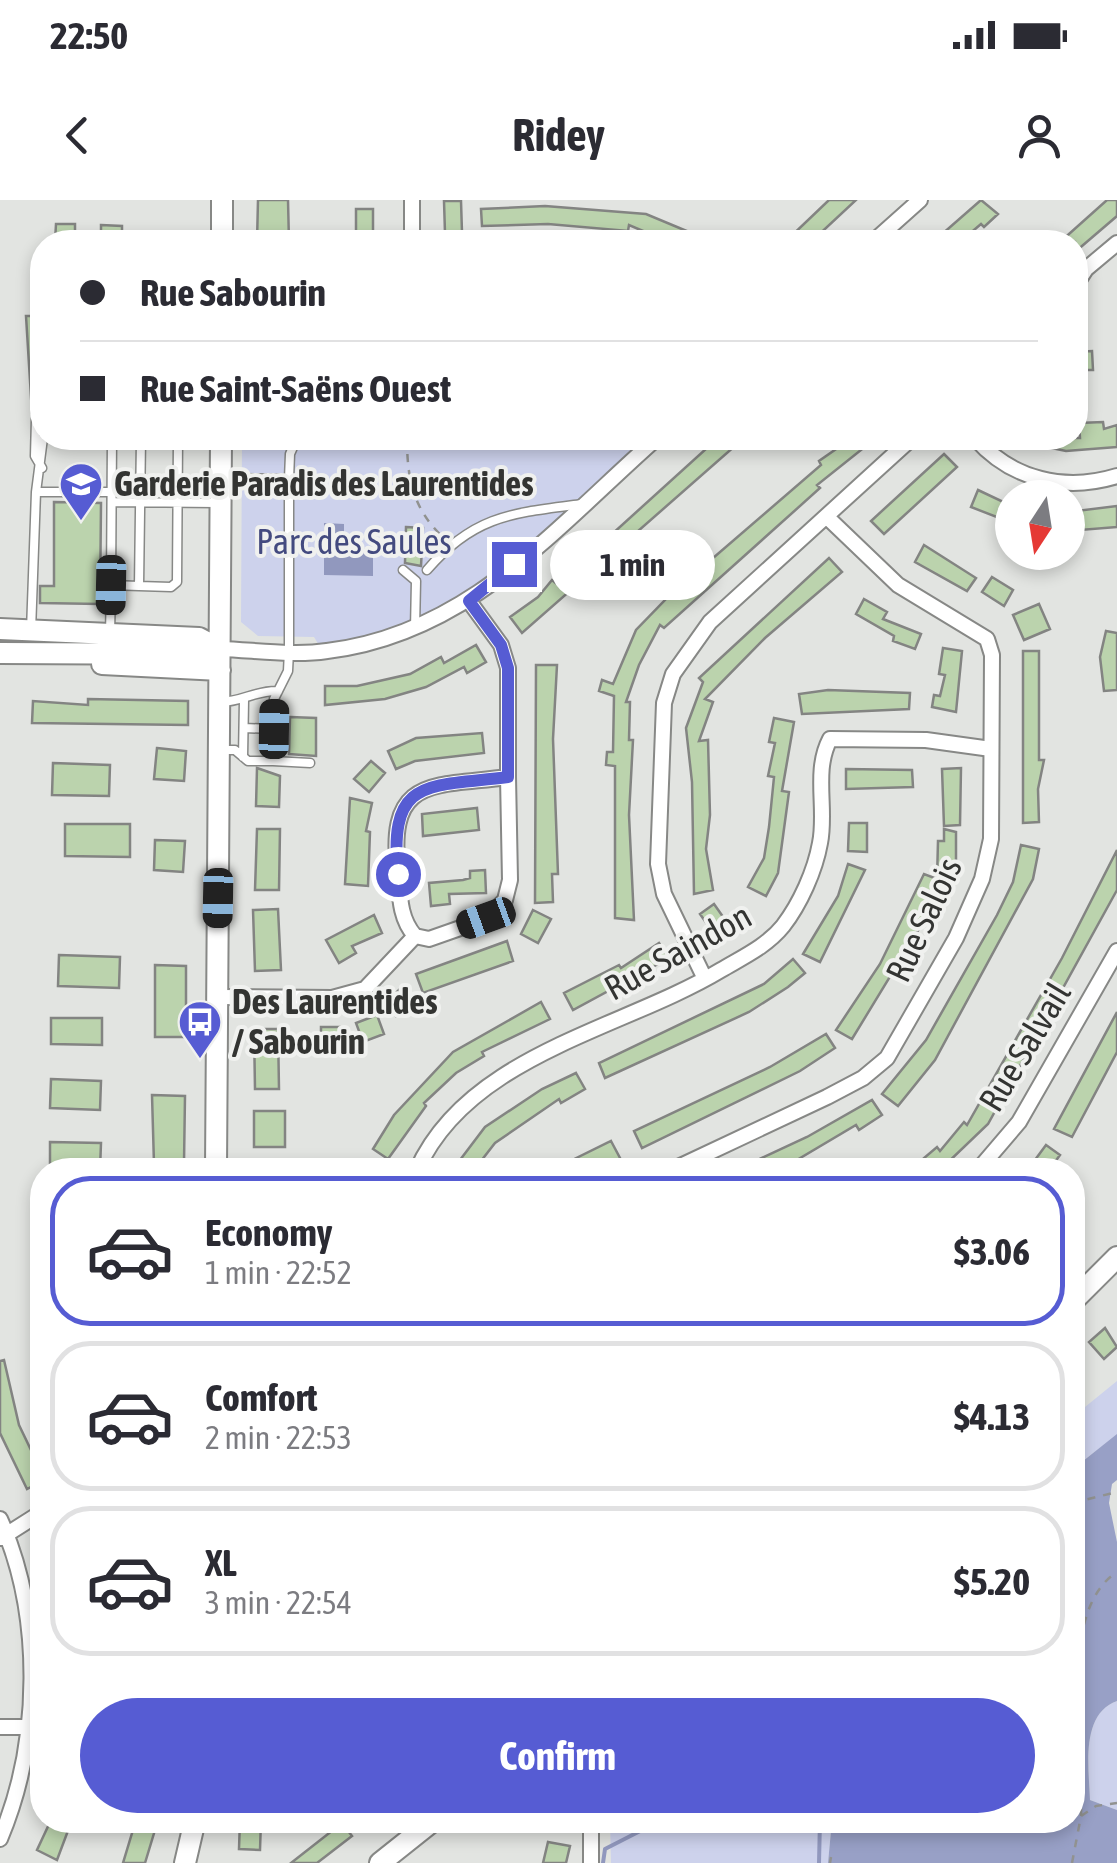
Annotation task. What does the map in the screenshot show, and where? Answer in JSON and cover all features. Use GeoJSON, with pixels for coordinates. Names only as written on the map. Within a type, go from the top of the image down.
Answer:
{"type":"FeatureCollection","features":[{"type":"Feature","properties":{"kind":"main road"},"geometry":{"type":"LineString","coordinates":[[222,200],[222,230]]}},
{"type":"Feature","properties":{"kind":"main road"},"geometry":{"type":"LineString","coordinates":[[216,1158],[222,450]]}},
{"type":"Feature","properties":{"kind":"main road"},"geometry":{"type":"LineString","coordinates":[[0,629],[199,638],[220,660]]}},
{"type":"Feature","properties":{"kind":"main road"},"geometry":{"type":"LineString","coordinates":[[0,653],[200,654],[220,660]]}},
{"type":"Feature","properties":{"kind":"main road"},"geometry":{"type":"LineString","coordinates":[[1085,1289],[1117,1258]]}},
{"type":"Feature","properties":{"kind":"main road"},"geometry":{"type":"LineString","coordinates":[[184,1863],[192,1833]]}},
{"type":"Feature","properties":{"kind":"main road"},"geometry":{"type":"LineString","coordinates":[[380,1863],[418,1833]]}},
{"type":"Feature","properties":{"kind":"street"},"geometry":{"type":"LineString","coordinates":[[412,200],[412,230]]}},
{"type":"Feature","properties":{"kind":"street"},"geometry":{"type":"LineString","coordinates":[[887,230],[920,200]]}},
{"type":"Feature","properties":{"kind":"street"},"geometry":{"type":"LineString","coordinates":[[1088,267],[1117,242]]}},
{"type":"Feature","properties":{"kind":"street"},"geometry":{"type":"LineString","coordinates":[[220,660],[288,651],[323,652],[416,631],[469,601],[643,450]]}},
{"type":"Feature","properties":{"kind":"street"},"geometry":{"type":"LineString","coordinates":[[706,979],[664,894],[658,864],[664,703],[672,674],[710,622],[899,450]]}},
{"type":"Feature","properties":{"kind":"street"},"geometry":{"type":"LineString","coordinates":[[992,450],[1034,480],[1064,484],[1117,476]]}},
{"type":"Feature","properties":{"kind":"street","name":"Rue Salois"},"geometry":{"type":"LineString","coordinates":[[697,1158],[863,1078],[886,1058],[956,938],[982,879],[991,839],[992,654],[987,639],[898,585],[828,518]]}},
{"type":"Feature","properties":{"kind":"street"},"geometry":{"type":"LineString","coordinates":[[469,601],[501,645],[508,668],[510,880],[506,900],[486,918],[429,939],[416,936],[404,923],[401,899],[396,850],[401,807],[412,794],[433,787],[508,777]]}},
{"type":"Feature","properties":{"kind":"street","name":"Rue Saindon"},"geometry":{"type":"LineString","coordinates":[[425,1158],[450,1121],[500,1080],[706,979],[762,946],[783,926],[811,875],[821,842],[822,754],[830,739],[926,740],[991,749]]}},
{"type":"Feature","properties":{"kind":"street"},"geometry":{"type":"LineString","coordinates":[[217,998],[332,998],[365,990],[416,936]]}},
{"type":"Feature","properties":{"kind":"street","name":"Rue Salvail"},"geometry":{"type":"LineString","coordinates":[[988,1158],[1019,1122],[1117,952]]}},
{"type":"Feature","properties":{"kind":"street"},"geometry":{"type":"LineString","coordinates":[[0,1519],[24,1594],[30,1645]]}},
{"type":"Feature","properties":{"kind":"street"},"geometry":{"type":"LineString","coordinates":[[4,1537],[30,1520]]}},
{"type":"Feature","properties":{"kind":"street"},"geometry":{"type":"LineString","coordinates":[[0,1838],[28,1727],[30,1678]]}},
{"type":"Feature","properties":{"kind":"street"},"geometry":{"type":"LineString","coordinates":[[0,1728],[28,1727]]}},
{"type":"Feature","properties":{"kind":"street"},"geometry":{"type":"LineString","coordinates":[[590,1863],[591,1833]]}},
{"type":"Feature","properties":{"kind":"lane"},"geometry":{"type":"LineString","coordinates":[[36,450],[42,468]]}},
{"type":"Feature","properties":{"kind":"lane"},"geometry":{"type":"LineString","coordinates":[[31,654],[36,492],[43,450]]}},
{"type":"Feature","properties":{"kind":"lane"},"geometry":{"type":"LineString","coordinates":[[110,634],[112,450]]}},
{"type":"Feature","properties":{"kind":"lane"},"geometry":{"type":"LineString","coordinates":[[140,586],[141,450]]}},
{"type":"Feature","properties":{"kind":"lane"},"geometry":{"type":"LineString","coordinates":[[111,585],[171,587],[177,582],[178,450]]}},
{"type":"Feature","properties":{"kind":"lane"},"geometry":{"type":"LineString","coordinates":[[273,762],[278,692],[288,671],[292,450]]}},
{"type":"Feature","properties":{"kind":"lane"},"geometry":{"type":"LineString","coordinates":[[222,478],[289,479]]}},
{"type":"Feature","properties":{"kind":"lane"},"geometry":{"type":"LineString","coordinates":[[36,492],[140,502],[221,504]]}},
{"type":"Feature","properties":{"kind":"lane"},"geometry":{"type":"LineString","coordinates":[[427,570],[450,543],[494,518],[582,504]]}},
{"type":"Feature","properties":{"kind":"lane"},"geometry":{"type":"LineString","coordinates":[[404,570],[416,581],[416,631]]}},
{"type":"Feature","properties":{"kind":"lane"},"geometry":{"type":"LineString","coordinates":[[219,702],[244,700],[262,690],[278,692]]}},
{"type":"Feature","properties":{"kind":"lane"},"geometry":{"type":"LineString","coordinates":[[243,757],[244,700]]}},
{"type":"Feature","properties":{"kind":"lane"},"geometry":{"type":"LineString","coordinates":[[244,728],[274,729]]}},
{"type":"Feature","properties":{"kind":"lane"},"geometry":{"type":"LineString","coordinates":[[219,750],[235,750],[243,757],[273,762],[310,763]]}},
{"type":"Feature","properties":{"kind":"path"},"geometry":{"type":"LineString","coordinates":[[407,450],[407,469],[415,481],[419,512],[450,543]]}},
{"type":"Feature","properties":{"kind":"path"},"geometry":{"type":"LineString","coordinates":[[1085,1499],[1117,1492]]}},
{"type":"Feature","properties":{"kind":"path"},"geometry":{"type":"LineString","coordinates":[[1085,1615],[1094,1593],[1117,1572]]}},
{"type":"Feature","properties":{"kind":"path"},"geometry":{"type":"LineString","coordinates":[[1085,1813],[1096,1806],[1117,1803]]}},
{"type":"Feature","properties":{"kind":"path"},"geometry":{"type":"LineString","coordinates":[[1072,1863],[1078,1833]]}},
{"type":"Feature","properties":{"kind":"path"},"geometry":{"type":"LineString","coordinates":[[830,1863],[831,1856]]}},
{"type":"Feature","properties":{"kind":"green space","name":"Parc des Saules"},"geometry":{"type":"Polygon","coordinates":[[[242,450],[643,450],[492,584],[432,623],[323,652],[314,637],[258,636],[241,622],[242,450]]]}},
{"type":"Feature","properties":{"kind":"green space"},"geometry":{"type":"Polygon","coordinates":[[[1117,1381],[1117,1435],[1085,1459],[1085,1407],[1117,1381]]]}},
{"type":"Feature","properties":{"kind":"green space"},"geometry":{"type":"Polygon","coordinates":[[[1117,1701],[1117,1810],[1090,1800],[1088,1758],[1097,1718],[1117,1701]]]}},
{"type":"Feature","properties":{"kind":"green space"},"geometry":{"type":"Polygon","coordinates":[[[610,1833],[831,1833],[828,1863],[611,1863],[610,1833]]]}},
{"type":"Feature","properties":{"kind":"shaded area"},"geometry":{"type":"Polygon","coordinates":[[[324,523],[344,524],[344,548],[373,548],[373,576],[324,575],[324,523]]]}},
{"type":"Feature","properties":{"kind":"shaded area"},"geometry":{"type":"Polygon","coordinates":[[[1117,1434],[1117,1480],[1112,1484],[1109,1503],[1117,1542],[1117,1701],[1097,1718],[1088,1758],[1090,1800],[1117,1810],[1117,1863],[828,1863],[831,1833],[1085,1833],[1085,1459],[1117,1434]]]}},
{"type":"Feature","properties":{"kind":"building"},"geometry":{"type":"Polygon","coordinates":[[[258,200],[288,200],[289,230],[257,230],[258,200]]]}},
{"type":"Feature","properties":{"kind":"building"},"geometry":{"type":"Polygon","coordinates":[[[829,200],[856,200],[824,230],[798,230],[829,200]]]}},
{"type":"Feature","properties":{"kind":"building"},"geometry":{"type":"Polygon","coordinates":[[[981,200],[998,214],[984,227],[981,224],[974,230],[947,230],[981,200]]]}},
{"type":"Feature","properties":{"kind":"building"},"geometry":{"type":"Polygon","coordinates":[[[1107,200],[1117,200],[1117,216],[1088,241],[1088,230],[1073,230],[1107,200]]]}},
{"type":"Feature","properties":{"kind":"building"},"geometry":{"type":"Polygon","coordinates":[[[444,201],[461,201],[462,230],[445,230],[444,201]]]}},
{"type":"Feature","properties":{"kind":"building"},"geometry":{"type":"Polygon","coordinates":[[[545,206],[646,214],[684,230],[641,230],[629,225],[628,230],[548,224],[482,226],[481,209],[545,206]]]}},
{"type":"Feature","properties":{"kind":"building"},"geometry":{"type":"Polygon","coordinates":[[[356,209],[373,209],[373,230],[356,230],[356,209]]]}},
{"type":"Feature","properties":{"kind":"building"},"geometry":{"type":"Polygon","coordinates":[[[56,224],[75,224],[75,230],[56,230],[56,224]]]}},
{"type":"Feature","properties":{"kind":"building"},"geometry":{"type":"Polygon","coordinates":[[[101,225],[122,226],[122,230],[101,230],[101,225]]]}},
{"type":"Feature","properties":{"kind":"building"},"geometry":{"type":"Polygon","coordinates":[[[26,316],[30,316],[30,381],[26,316]]]}},
{"type":"Feature","properties":{"kind":"building"},"geometry":{"type":"Polygon","coordinates":[[[1088,351],[1092,351],[1093,370],[1088,370],[1088,351]]]}},
{"type":"Feature","properties":{"kind":"building"},"geometry":{"type":"Polygon","coordinates":[[[1103,422],[1104,429],[1117,425],[1117,447],[1088,449],[1088,423],[1103,422]]]}},
{"type":"Feature","properties":{"kind":"building"},"geometry":{"type":"Polygon","coordinates":[[[705,450],[730,450],[522,633],[510,617],[538,597],[552,580],[557,584],[705,450]]]}},
{"type":"Feature","properties":{"kind":"building"},"geometry":{"type":"Polygon","coordinates":[[[835,450],[861,450],[817,485],[820,488],[664,628],[660,625],[639,665],[626,702],[630,702],[629,740],[633,740],[629,815],[634,920],[615,918],[615,766],[606,765],[607,752],[613,752],[614,696],[599,691],[602,680],[613,684],[636,630],[669,596],[821,465],[819,461],[835,450]]]}},
{"type":"Feature","properties":{"kind":"building"},"geometry":{"type":"Polygon","coordinates":[[[944,454],[957,467],[884,534],[871,521],[944,454]]]}},
{"type":"Feature","properties":{"kind":"building"},"geometry":{"type":"Polygon","coordinates":[[[978,490],[995,498],[995,516],[971,507],[978,490]]]}},
{"type":"Feature","properties":{"kind":"building"},"geometry":{"type":"Polygon","coordinates":[[[54,502],[101,503],[100,604],[40,603],[40,586],[54,586],[54,502]]]}},
{"type":"Feature","properties":{"kind":"building"},"geometry":{"type":"Polygon","coordinates":[[[1117,506],[1117,527],[1085,530],[1085,510],[1117,506]]]}},
{"type":"Feature","properties":{"kind":"building"},"geometry":{"type":"Polygon","coordinates":[[[406,527],[423,528],[421,566],[405,563],[406,527]]]}},
{"type":"Feature","properties":{"kind":"building"},"geometry":{"type":"Polygon","coordinates":[[[924,545],[976,578],[967,591],[915,562],[924,545]]]}},
{"type":"Feature","properties":{"kind":"building"},"geometry":{"type":"Polygon","coordinates":[[[829,558],[842,572],[765,638],[705,699],[713,702],[699,741],[708,740],[710,815],[706,849],[713,890],[694,894],[692,782],[686,728],[703,682],[699,678],[829,558]]]}},
{"type":"Feature","properties":{"kind":"building"},"geometry":{"type":"Polygon","coordinates":[[[992,577],[1013,590],[1004,606],[982,592],[992,577]]]}},
{"type":"Feature","properties":{"kind":"building"},"geometry":{"type":"Polygon","coordinates":[[[864,599],[887,612],[883,619],[921,634],[915,649],[893,641],[894,636],[856,614],[864,599]]]}},
{"type":"Feature","properties":{"kind":"building"},"geometry":{"type":"Polygon","coordinates":[[[1039,604],[1050,629],[1024,640],[1013,615],[1039,604]]]}},
{"type":"Feature","properties":{"kind":"building"},"geometry":{"type":"Polygon","coordinates":[[[1106,631],[1117,633],[1117,690],[1104,691],[1100,657],[1106,631]]]}},
{"type":"Feature","properties":{"kind":"building"},"geometry":{"type":"Polygon","coordinates":[[[476,645],[486,662],[467,673],[464,667],[426,687],[385,699],[325,705],[325,686],[357,686],[410,674],[441,657],[444,663],[476,645]]]}},
{"type":"Feature","properties":{"kind":"building"},"geometry":{"type":"Polygon","coordinates":[[[943,648],[962,651],[956,712],[932,707],[934,695],[940,696],[945,675],[939,674],[943,648]]]}},
{"type":"Feature","properties":{"kind":"building"},"geometry":{"type":"Polygon","coordinates":[[[1023,651],[1039,651],[1039,760],[1044,760],[1038,789],[1039,822],[1023,823],[1023,651]]]}},
{"type":"Feature","properties":{"kind":"building"},"geometry":{"type":"Polygon","coordinates":[[[536,665],[557,665],[553,739],[558,874],[552,874],[553,902],[535,903],[536,665]]]}},
{"type":"Feature","properties":{"kind":"building"},"geometry":{"type":"Polygon","coordinates":[[[828,690],[910,693],[909,709],[802,714],[799,694],[828,690]]]}},
{"type":"Feature","properties":{"kind":"building"},"geometry":{"type":"Polygon","coordinates":[[[88,699],[188,701],[188,725],[32,723],[33,701],[88,705],[88,699]]]}},
{"type":"Feature","properties":{"kind":"building"},"geometry":{"type":"Polygon","coordinates":[[[290,717],[316,718],[316,756],[289,754],[290,717]]]}},
{"type":"Feature","properties":{"kind":"building"},"geometry":{"type":"Polygon","coordinates":[[[774,718],[794,722],[782,791],[789,792],[778,873],[766,896],[748,887],[764,858],[769,827],[774,777],[768,776],[775,743],[769,742],[774,718]]]}},
{"type":"Feature","properties":{"kind":"building"},"geometry":{"type":"Polygon","coordinates":[[[482,733],[484,753],[415,761],[396,769],[388,751],[416,738],[482,733]]]}},
{"type":"Feature","properties":{"kind":"building"},"geometry":{"type":"Polygon","coordinates":[[[157,748],[186,751],[184,781],[154,779],[157,748]]]}},
{"type":"Feature","properties":{"kind":"building"},"geometry":{"type":"Polygon","coordinates":[[[371,761],[385,773],[369,792],[354,779],[371,761]]]}},
{"type":"Feature","properties":{"kind":"building"},"geometry":{"type":"Polygon","coordinates":[[[53,763],[110,765],[109,796],[52,795],[53,763]]]}},
{"type":"Feature","properties":{"kind":"building"},"geometry":{"type":"Polygon","coordinates":[[[257,768],[280,776],[279,807],[256,806],[257,768]]]}},
{"type":"Feature","properties":{"kind":"building"},"geometry":{"type":"Polygon","coordinates":[[[961,768],[960,825],[944,826],[942,769],[961,768]]]}},
{"type":"Feature","properties":{"kind":"building"},"geometry":{"type":"Polygon","coordinates":[[[846,769],[912,770],[913,787],[846,789],[846,769]]]}},
{"type":"Feature","properties":{"kind":"building"},"geometry":{"type":"Polygon","coordinates":[[[350,798],[372,803],[366,831],[370,832],[368,886],[345,884],[350,798]]]}},
{"type":"Feature","properties":{"kind":"building"},"geometry":{"type":"Polygon","coordinates":[[[477,808],[479,830],[423,836],[422,814],[477,808]]]}},
{"type":"Feature","properties":{"kind":"building"},"geometry":{"type":"Polygon","coordinates":[[[849,823],[867,823],[867,852],[848,851],[849,823]]]}},
{"type":"Feature","properties":{"kind":"building"},"geometry":{"type":"Polygon","coordinates":[[[65,824],[130,824],[130,857],[65,856],[65,824]]]}},
{"type":"Feature","properties":{"kind":"building"},"geometry":{"type":"Polygon","coordinates":[[[257,829],[280,829],[279,890],[255,890],[257,829]]]}},
{"type":"Feature","properties":{"kind":"building"},"geometry":{"type":"Polygon","coordinates":[[[944,829],[956,832],[956,868],[947,868],[933,906],[852,1039],[836,1030],[880,964],[924,874],[937,879],[938,841],[944,841],[944,829]]]}},
{"type":"Feature","properties":{"kind":"building"},"geometry":{"type":"Polygon","coordinates":[[[155,840],[185,841],[183,872],[154,870],[155,840]]]}},
{"type":"Feature","properties":{"kind":"building"},"geometry":{"type":"Polygon","coordinates":[[[1021,845],[1039,849],[1033,879],[935,1060],[898,1106],[882,1094],[926,1040],[997,915],[1013,882],[1021,845]]]}},
{"type":"Feature","properties":{"kind":"building"},"geometry":{"type":"Polygon","coordinates":[[[1117,850],[1117,890],[988,1124],[953,1158],[924,1158],[937,1147],[940,1151],[964,1122],[967,1125],[1062,958],[1117,850]]]}},
{"type":"Feature","properties":{"kind":"building"},"geometry":{"type":"Polygon","coordinates":[[[848,864],[865,870],[820,962],[803,954],[838,896],[848,864]]]}},
{"type":"Feature","properties":{"kind":"building"},"geometry":{"type":"Polygon","coordinates":[[[485,870],[486,893],[449,894],[450,904],[431,906],[429,883],[463,880],[470,878],[470,871],[485,870]]]}},
{"type":"Feature","properties":{"kind":"building"},"geometry":{"type":"Polygon","coordinates":[[[714,904],[733,931],[719,941],[700,914],[714,904]]]}},
{"type":"Feature","properties":{"kind":"building"},"geometry":{"type":"Polygon","coordinates":[[[278,909],[281,970],[255,971],[253,910],[278,909]]]}},
{"type":"Feature","properties":{"kind":"building"},"geometry":{"type":"Polygon","coordinates":[[[533,910],[551,919],[538,943],[521,934],[533,910]]]}},
{"type":"Feature","properties":{"kind":"building"},"geometry":{"type":"Polygon","coordinates":[[[374,915],[382,933],[352,946],[356,953],[339,963],[326,940],[374,915]]]}},
{"type":"Feature","properties":{"kind":"building"},"geometry":{"type":"Polygon","coordinates":[[[507,941],[513,961],[423,993],[416,974],[507,941]]]}},
{"type":"Feature","properties":{"kind":"building"},"geometry":{"type":"Polygon","coordinates":[[[659,943],[669,958],[573,1010],[564,993],[619,965],[621,968],[659,943]]]}},
{"type":"Feature","properties":{"kind":"building"},"geometry":{"type":"Polygon","coordinates":[[[59,955],[120,957],[119,988],[58,986],[59,955]]]}},
{"type":"Feature","properties":{"kind":"building"},"geometry":{"type":"Polygon","coordinates":[[[793,959],[805,973],[749,1012],[605,1078],[599,1063],[764,984],[793,959]]]}},
{"type":"Feature","properties":{"kind":"building"},"geometry":{"type":"Polygon","coordinates":[[[155,965],[186,966],[186,1037],[155,1037],[155,965]]]}},
{"type":"Feature","properties":{"kind":"building"},"geometry":{"type":"Polygon","coordinates":[[[402,987],[416,1001],[396,1016],[384,1004],[402,987]]]}},
{"type":"Feature","properties":{"kind":"building"},"geometry":{"type":"Polygon","coordinates":[[[541,1002],[550,1019],[482,1052],[484,1056],[456,1073],[424,1103],[426,1106],[389,1158],[373,1149],[394,1115],[453,1052],[541,1002]]]}},
{"type":"Feature","properties":{"kind":"building"},"geometry":{"type":"Polygon","coordinates":[[[1117,1012],[1117,1052],[1072,1137],[1054,1129],[1117,1012]]]}},
{"type":"Feature","properties":{"kind":"building"},"geometry":{"type":"Polygon","coordinates":[[[377,1015],[384,1034],[363,1042],[356,1023],[377,1015]]]}},
{"type":"Feature","properties":{"kind":"building"},"geometry":{"type":"Polygon","coordinates":[[[51,1018],[102,1018],[102,1045],[51,1044],[51,1018]]]}},
{"type":"Feature","properties":{"kind":"building"},"geometry":{"type":"Polygon","coordinates":[[[321,1027],[340,1027],[341,1049],[321,1049],[321,1027]]]}},
{"type":"Feature","properties":{"kind":"building"},"geometry":{"type":"Polygon","coordinates":[[[254,1029],[278,1029],[279,1089],[255,1089],[254,1029]]]}},
{"type":"Feature","properties":{"kind":"building"},"geometry":{"type":"Polygon","coordinates":[[[826,1034],[835,1048],[800,1071],[642,1148],[634,1131],[770,1067],[826,1034]]]}},
{"type":"Feature","properties":{"kind":"building"},"geometry":{"type":"Polygon","coordinates":[[[576,1073],[585,1089],[561,1103],[559,1099],[495,1143],[483,1158],[462,1158],[485,1127],[542,1089],[576,1073]]]}},
{"type":"Feature","properties":{"kind":"building"},"geometry":{"type":"Polygon","coordinates":[[[51,1079],[101,1081],[100,1110],[50,1108],[51,1079]]]}},
{"type":"Feature","properties":{"kind":"building"},"geometry":{"type":"Polygon","coordinates":[[[152,1095],[185,1096],[184,1158],[154,1158],[152,1095]]]}},
{"type":"Feature","properties":{"kind":"building"},"geometry":{"type":"Polygon","coordinates":[[[872,1100],[882,1115],[859,1130],[856,1125],[800,1158],[762,1158],[872,1100]]]}},
{"type":"Feature","properties":{"kind":"building"},"geometry":{"type":"Polygon","coordinates":[[[254,1111],[285,1111],[285,1147],[254,1147],[254,1111]]]}},
{"type":"Feature","properties":{"kind":"building"},"geometry":{"type":"Polygon","coordinates":[[[611,1141],[620,1158],[576,1158],[611,1141]]]}},
{"type":"Feature","properties":{"kind":"building"},"geometry":{"type":"Polygon","coordinates":[[[50,1142],[101,1143],[100,1158],[50,1158],[50,1142]]]}},
{"type":"Feature","properties":{"kind":"building"},"geometry":{"type":"Polygon","coordinates":[[[1046,1145],[1060,1155],[1058,1158],[1036,1158],[1046,1145]]]}},
{"type":"Feature","properties":{"kind":"building"},"geometry":{"type":"Polygon","coordinates":[[[1105,1328],[1117,1347],[1104,1359],[1089,1342],[1105,1328]]]}},
{"type":"Feature","properties":{"kind":"building"},"geometry":{"type":"Polygon","coordinates":[[[4,1360],[19,1425],[30,1448],[27,1489],[0,1433],[0,1361],[4,1360]]]}},
{"type":"Feature","properties":{"kind":"building"},"geometry":{"type":"Polygon","coordinates":[[[45,1833],[67,1833],[57,1860],[37,1850],[45,1833]]]}},
{"type":"Feature","properties":{"kind":"building"},"geometry":{"type":"Polygon","coordinates":[[[132,1833],[154,1833],[145,1863],[123,1863],[132,1833]]]}},
{"type":"Feature","properties":{"kind":"building"},"geometry":{"type":"Polygon","coordinates":[[[240,1833],[261,1833],[260,1850],[239,1849],[240,1833]]]}},
{"type":"Feature","properties":{"kind":"building"},"geometry":{"type":"Polygon","coordinates":[[[329,1833],[352,1836],[317,1863],[291,1863],[329,1833]]]}},
{"type":"Feature","properties":{"kind":"building"},"geometry":{"type":"Polygon","coordinates":[[[548,1842],[570,1846],[566,1863],[543,1863],[548,1842]]]}},
{"type":"Feature","properties":{"kind":"waterway"},"geometry":{"type":"LineString","coordinates":[[603,1863],[605,1849],[636,1833]]}},
{"type":"Feature","properties":{"kind":"waterway"},"geometry":{"type":"LineString","coordinates":[[819,1863],[820,1833]]}},
{"type":"Feature","properties":{"kind":"place","name":"Garderie Paradis des Laurentides"},"geometry":{"type":"Point","coordinates":[81,522]}},
{"type":"Feature","properties":{"kind":"place","name":"Des Laurentides / Sabourin"},"geometry":{"type":"Point","coordinates":[200,1060]}},
{"type":"Feature","properties":{"kind":"route"},"geometry":{"type":"LineString","coordinates":[[398,874],[396,850],[401,807],[412,794],[433,787],[508,777],[508,668],[501,645],[469,601],[514,564]]}}]}
